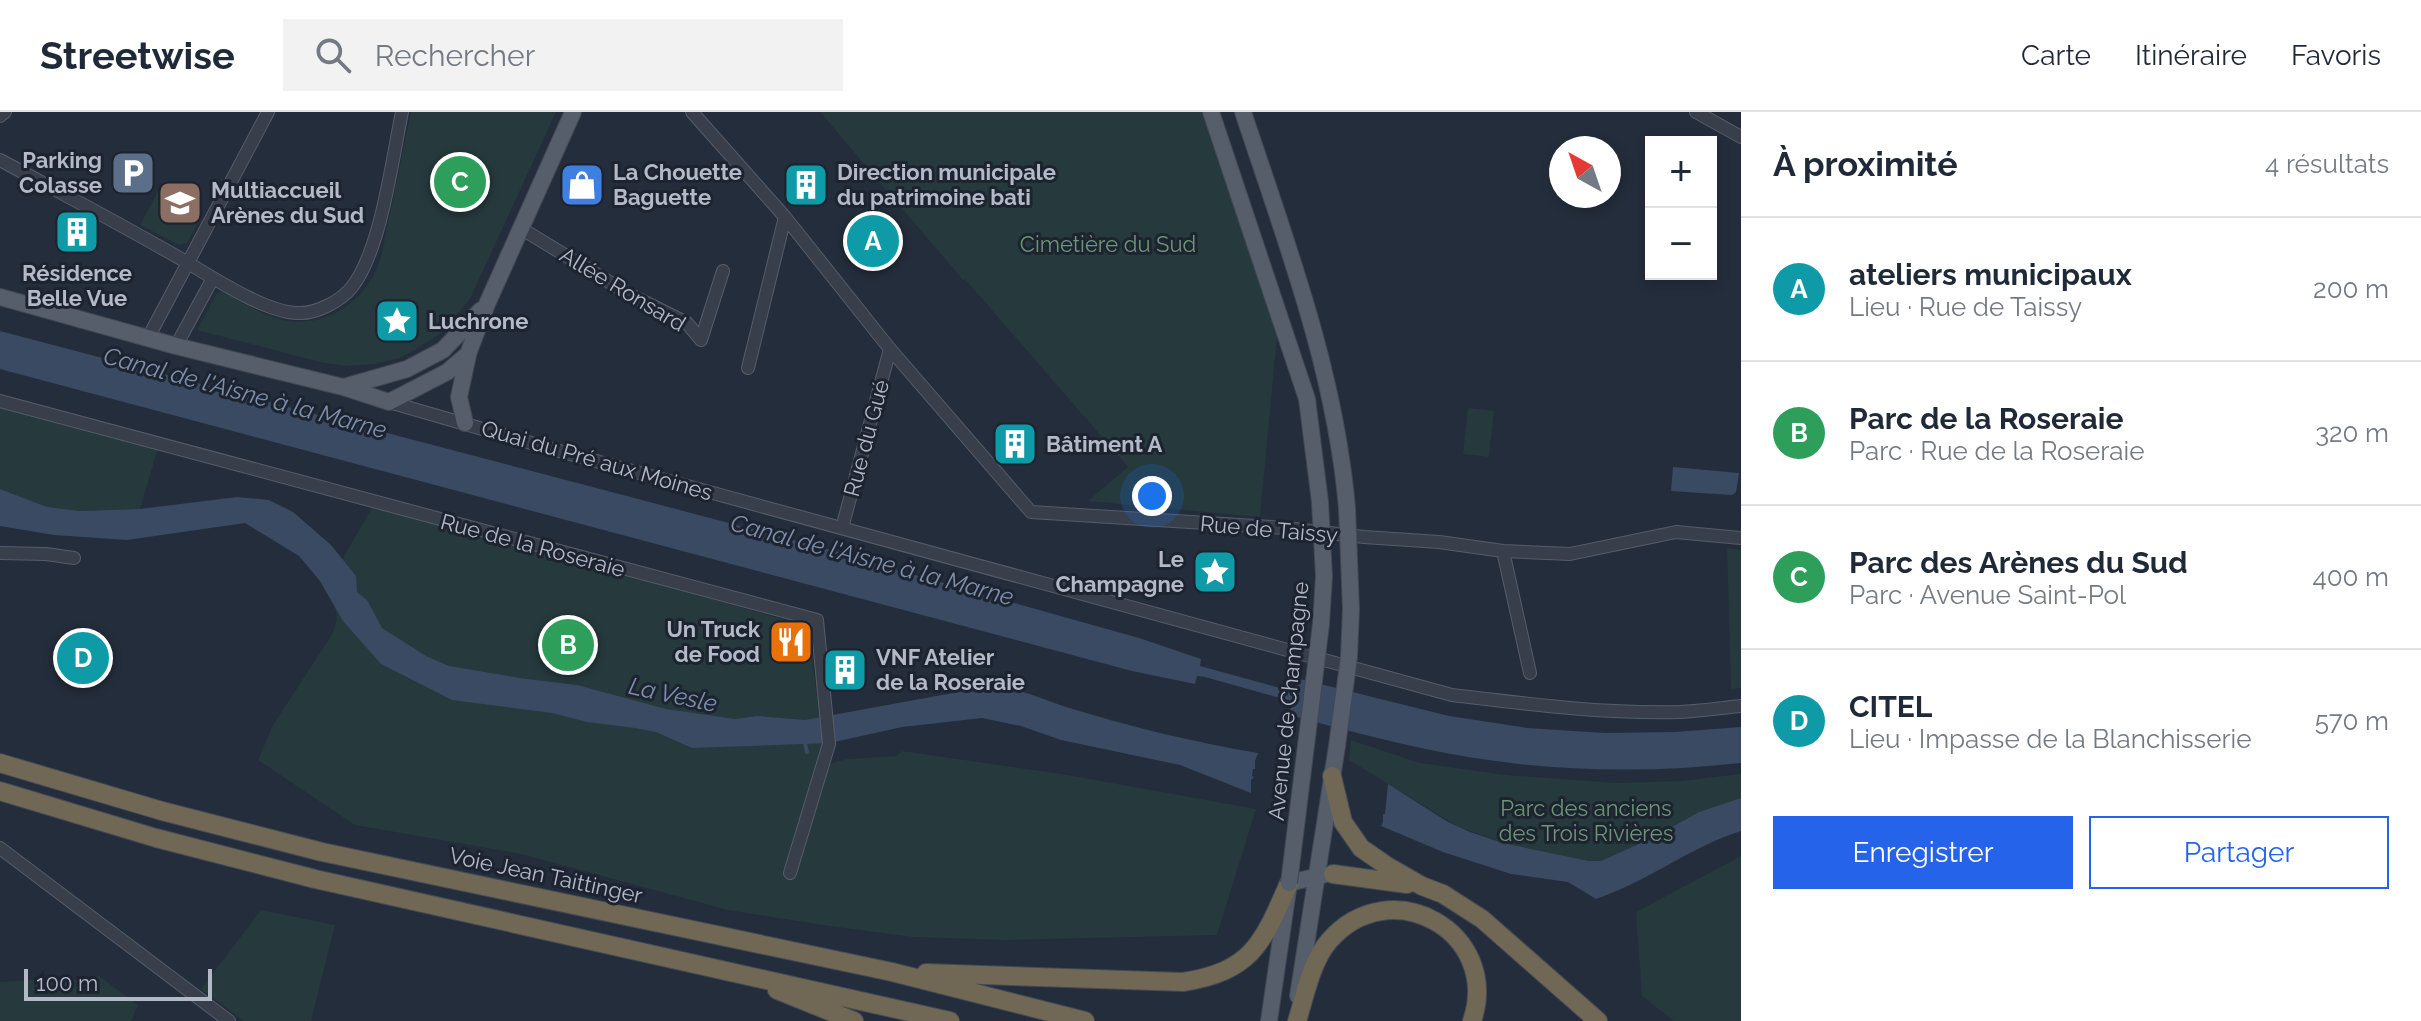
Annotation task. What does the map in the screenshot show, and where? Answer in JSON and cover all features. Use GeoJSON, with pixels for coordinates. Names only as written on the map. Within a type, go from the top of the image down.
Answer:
{"type":"FeatureCollection","features":[{"type":"Feature","properties":{"kind":"highway","name":"Voie Jean Taittinger"},"geometry":{"type":"LineString","coordinates":[[0,763],[162,811],[322,852],[892,972],[1085,1021]]}},
{"type":"Feature","properties":{"kind":"highway"},"geometry":{"type":"LineString","coordinates":[[1332,776],[1343,822],[1361,848],[1482,919],[1598,1021]]}},
{"type":"Feature","properties":{"kind":"highway"},"geometry":{"type":"LineString","coordinates":[[0,791],[156,838],[315,879],[950,1021]]}},
{"type":"Feature","properties":{"kind":"highway"},"geometry":{"type":"LineString","coordinates":[[1324,875],[1422,886]]}},
{"type":"Feature","properties":{"kind":"highway"},"geometry":{"type":"LineString","coordinates":[[892,972],[1183,982],[1212,978],[1240,963],[1256,949],[1269,930],[1289,883]]}},
{"type":"Feature","properties":{"kind":"highway"},"geometry":{"type":"LineString","coordinates":[[1296,1021],[1320,955],[1328,942],[1356,920],[1387,910],[1419,913],[1433,919],[1467,951],[1476,982],[1476,1010],[1472,1021]]}},
{"type":"Feature","properties":{"kind":"highway"},"geometry":{"type":"LineString","coordinates":[[730,971],[854,1021]]}},
{"type":"Feature","properties":{"kind":"main road"},"geometry":{"type":"LineString","coordinates":[[465,423],[459,397],[468,354],[487,304],[573,112]]}},
{"type":"Feature","properties":{"kind":"main road","name":"Avenue de Champagne"},"geometry":{"type":"LineString","coordinates":[[1211,112],[1307,399],[1320,502],[1324,576],[1321,624],[1269,1021]]}},
{"type":"Feature","properties":{"kind":"main road"},"geometry":{"type":"LineString","coordinates":[[1243,112],[1320,350],[1341,449],[1347,508],[1351,609],[1349,657],[1332,776],[1324,875],[1296,1021]]}},
{"type":"Feature","properties":{"kind":"main road"},"geometry":{"type":"LineString","coordinates":[[0,297],[176,346],[343,387],[389,402],[447,372],[468,354]]}},
{"type":"Feature","properties":{"kind":"main road"},"geometry":{"type":"LineString","coordinates":[[343,387],[407,369],[443,350],[487,304]]}},
{"type":"Feature","properties":{"kind":"main road"},"geometry":{"type":"LineString","coordinates":[[1289,883],[1324,875]]}},
{"type":"Feature","properties":{"kind":"street"},"geometry":{"type":"LineString","coordinates":[[0,116],[5,112]]}},
{"type":"Feature","properties":{"kind":"street"},"geometry":{"type":"LineString","coordinates":[[148,338],[268,112]]}},
{"type":"Feature","properties":{"kind":"street"},"geometry":{"type":"LineString","coordinates":[[0,160],[213,278],[277,310],[300,314],[327,306],[350,290],[367,263],[402,112]]}},
{"type":"Feature","properties":{"kind":"street","name":"Rue de Taissy"},"geometry":{"type":"LineString","coordinates":[[692,112],[785,217],[890,349],[1031,512],[1281,528],[1503,551],[1570,554],[1676,532],[1741,538]]}},
{"type":"Feature","properties":{"kind":"street"},"geometry":{"type":"LineString","coordinates":[[1696,112],[1741,137]]}},
{"type":"Feature","properties":{"kind":"street"},"geometry":{"type":"LineString","coordinates":[[748,368],[785,217]]}},
{"type":"Feature","properties":{"kind":"street","name":"Allée Ronsard"},"geometry":{"type":"LineString","coordinates":[[522,229],[629,294],[687,323],[701,340],[723,271]]}},
{"type":"Feature","properties":{"kind":"street"},"geometry":{"type":"LineString","coordinates":[[176,346],[213,278]]}},
{"type":"Feature","properties":{"kind":"street"},"geometry":{"type":"LineString","coordinates":[[0,288],[45,310]]}},
{"type":"Feature","properties":{"kind":"street"},"geometry":{"type":"LineString","coordinates":[[0,306],[45,310]]}},
{"type":"Feature","properties":{"kind":"street","name":"Rue du Gué"},"geometry":{"type":"LineString","coordinates":[[842,528],[890,349]]}},
{"type":"Feature","properties":{"kind":"street","name":"Rue de la Roseraie"},"geometry":{"type":"LineString","coordinates":[[0,401],[817,620],[829,744],[790,873]]}},
{"type":"Feature","properties":{"kind":"street","name":"Quai du Pré aux Moines"},"geometry":{"type":"LineString","coordinates":[[389,402],[1452,695],[1583,709],[1681,712],[1741,706]]}},
{"type":"Feature","properties":{"kind":"street"},"geometry":{"type":"LineString","coordinates":[[1503,551],[1530,673]]}},
{"type":"Feature","properties":{"kind":"street"},"geometry":{"type":"LineString","coordinates":[[0,553],[74,558]]}},
{"type":"Feature","properties":{"kind":"street"},"geometry":{"type":"LineString","coordinates":[[0,848],[229,1021]]}},
{"type":"Feature","properties":{"kind":"green space"},"geometry":{"type":"Polygon","coordinates":[[[411,112],[556,112],[470,299],[441,333],[400,358],[345,366],[197,330],[217,293],[222,291],[264,314],[296,322],[328,316],[355,299],[375,273],[381,257],[411,112]]]}},
{"type":"Feature","properties":{"kind":"green space","name":"Cimetière du Sud"},"geometry":{"type":"Polygon","coordinates":[[[820,112],[1203,112],[1277,337],[1260,517],[1088,501],[1128,467],[820,112]]]}},
{"type":"Feature","properties":{"kind":"green space"},"geometry":{"type":"Polygon","coordinates":[[[164,180],[176,186],[164,209],[186,221],[191,211],[201,217],[187,243],[179,245],[140,225],[164,180]]]}},
{"type":"Feature","properties":{"kind":"green space"},"geometry":{"type":"Polygon","coordinates":[[[0,407],[158,448],[140,509],[80,511],[47,507],[0,489],[0,407]]]}},
{"type":"Feature","properties":{"kind":"green space"},"geometry":{"type":"Polygon","coordinates":[[[1468,408],[1494,411],[1489,457],[1463,454],[1468,408]]]}},
{"type":"Feature","properties":{"kind":"green space"},"geometry":{"type":"Polygon","coordinates":[[[374,504],[810,627],[824,745],[818,767],[847,759],[896,756],[902,751],[1062,774],[1256,809],[1217,935],[1005,940],[913,937],[728,910],[521,854],[355,825],[258,760],[273,725],[331,636],[336,612],[325,590],[374,504]]]}},
{"type":"Feature","properties":{"kind":"green space"},"geometry":{"type":"Polygon","coordinates":[[[1727,548],[1741,550],[1741,688],[1731,689],[1727,548]]]}},
{"type":"Feature","properties":{"kind":"green space","name":"Parc des anciens des Trois Rivières"},"geometry":{"type":"Polygon","coordinates":[[[1351,740],[1420,763],[1506,775],[1617,783],[1681,781],[1741,774],[1741,798],[1699,812],[1653,838],[1601,861],[1589,861],[1503,843],[1457,826],[1349,760],[1351,740]]]}},
{"type":"Feature","properties":{"kind":"green space"},"geometry":{"type":"Polygon","coordinates":[[[1741,856],[1741,1021],[1674,1021],[1642,996],[1636,912],[1741,856]]]}},
{"type":"Feature","properties":{"kind":"green space"},"geometry":{"type":"Polygon","coordinates":[[[261,910],[335,925],[311,1021],[244,1021],[201,989],[261,910]]]}},
{"type":"Feature","properties":{"kind":"green space"},"geometry":{"type":"Polygon","coordinates":[[[98,975],[138,1005],[131,1021],[0,1021],[0,982],[70,977],[89,986],[98,975]]]}},
{"type":"Feature","properties":{"kind":"water"},"geometry":{"type":"Polygon","coordinates":[[[0,331],[843,553],[1139,638],[1201,659],[1200,666],[1287,690],[1294,691],[1300,679],[1449,716],[1527,728],[1605,733],[1741,727],[1741,763],[1639,769],[1536,766],[1468,757],[1379,738],[1290,715],[1291,701],[1205,677],[1197,676],[1195,684],[1132,671],[0,369],[0,331]]]}},
{"type":"Feature","properties":{"kind":"water"},"geometry":{"type":"Polygon","coordinates":[[[1673,467],[1739,473],[1736,492],[1732,495],[1671,491],[1673,467]]]}},
{"type":"Feature","properties":{"kind":"water"},"geometry":{"type":"Polygon","coordinates":[[[0,489],[47,507],[80,511],[140,509],[237,497],[269,500],[293,512],[331,545],[356,576],[357,592],[367,600],[382,628],[426,656],[449,666],[577,685],[666,709],[735,719],[757,716],[805,720],[997,685],[1135,727],[1258,753],[1251,793],[1180,765],[1061,740],[1021,726],[982,718],[902,727],[830,743],[692,748],[656,732],[587,722],[552,713],[452,700],[381,664],[343,621],[320,581],[299,556],[245,523],[127,540],[54,535],[0,526],[0,489]]]}},
{"type":"Feature","properties":{"kind":"water"},"geometry":{"type":"Polygon","coordinates":[[[1388,784],[1448,822],[1470,832],[1503,843],[1589,861],[1601,861],[1699,812],[1741,798],[1741,831],[1596,899],[1568,882],[1511,874],[1443,852],[1381,826],[1388,784]]]}},
{"type":"Feature","properties":{"kind":"waterway"},"geometry":{"type":"LineString","coordinates":[[804,739],[807,752]]}},
{"type":"Feature","properties":{"kind":"place","name":"Parking Colasse"},"geometry":{"type":"Point","coordinates":[133,173]}},
{"type":"Feature","properties":{"kind":"place","name":"Parc des Arènes du Sud"},"geometry":{"type":"Point","coordinates":[460,182]}},
{"type":"Feature","properties":{"kind":"place","name":"La Chouette Baguette"},"geometry":{"type":"Point","coordinates":[582,185]}},
{"type":"Feature","properties":{"kind":"place","name":"Direction municipale du patrimoine bati"},"geometry":{"type":"Point","coordinates":[806,185]}},
{"type":"Feature","properties":{"kind":"place","name":"Multiaccueil Arènes du Sud"},"geometry":{"type":"Point","coordinates":[180,203]}},
{"type":"Feature","properties":{"kind":"place","name":"Résidence Belle Vue"},"geometry":{"type":"Point","coordinates":[77,232]}},
{"type":"Feature","properties":{"kind":"place","name":"ateliers municipaux"},"geometry":{"type":"Point","coordinates":[873,241]}},
{"type":"Feature","properties":{"kind":"place","name":"Luchrone"},"geometry":{"type":"Point","coordinates":[397,321]}},
{"type":"Feature","properties":{"kind":"place","name":"Bâtiment A"},"geometry":{"type":"Point","coordinates":[1015,444]}},
{"type":"Feature","properties":{"kind":"place","name":"Le Champagne"},"geometry":{"type":"Point","coordinates":[1215,572]}},
{"type":"Feature","properties":{"kind":"place","name":"Un Truck de Food"},"geometry":{"type":"Point","coordinates":[791,642]}},
{"type":"Feature","properties":{"kind":"place","name":"Parc de la Roseraie"},"geometry":{"type":"Point","coordinates":[568,645]}},
{"type":"Feature","properties":{"kind":"place","name":"CITEL"},"geometry":{"type":"Point","coordinates":[83,658]}},
{"type":"Feature","properties":{"kind":"place","name":"VNF Atelier de la Roseraie"},"geometry":{"type":"Point","coordinates":[845,670]}},
{"type":"Feature","properties":{"kind":"water label","name":"Canal de l'Aisne à la Marne"},"geometry":{"type":"Point","coordinates":[245,393]}},
{"type":"Feature","properties":{"kind":"water label","name":"Canal de l'Aisne à la Marne"},"geometry":{"type":"Point","coordinates":[872,560]}},
{"type":"Feature","properties":{"kind":"water label","name":"La Vesle"},"geometry":{"type":"Point","coordinates":[673,695]}}]}
